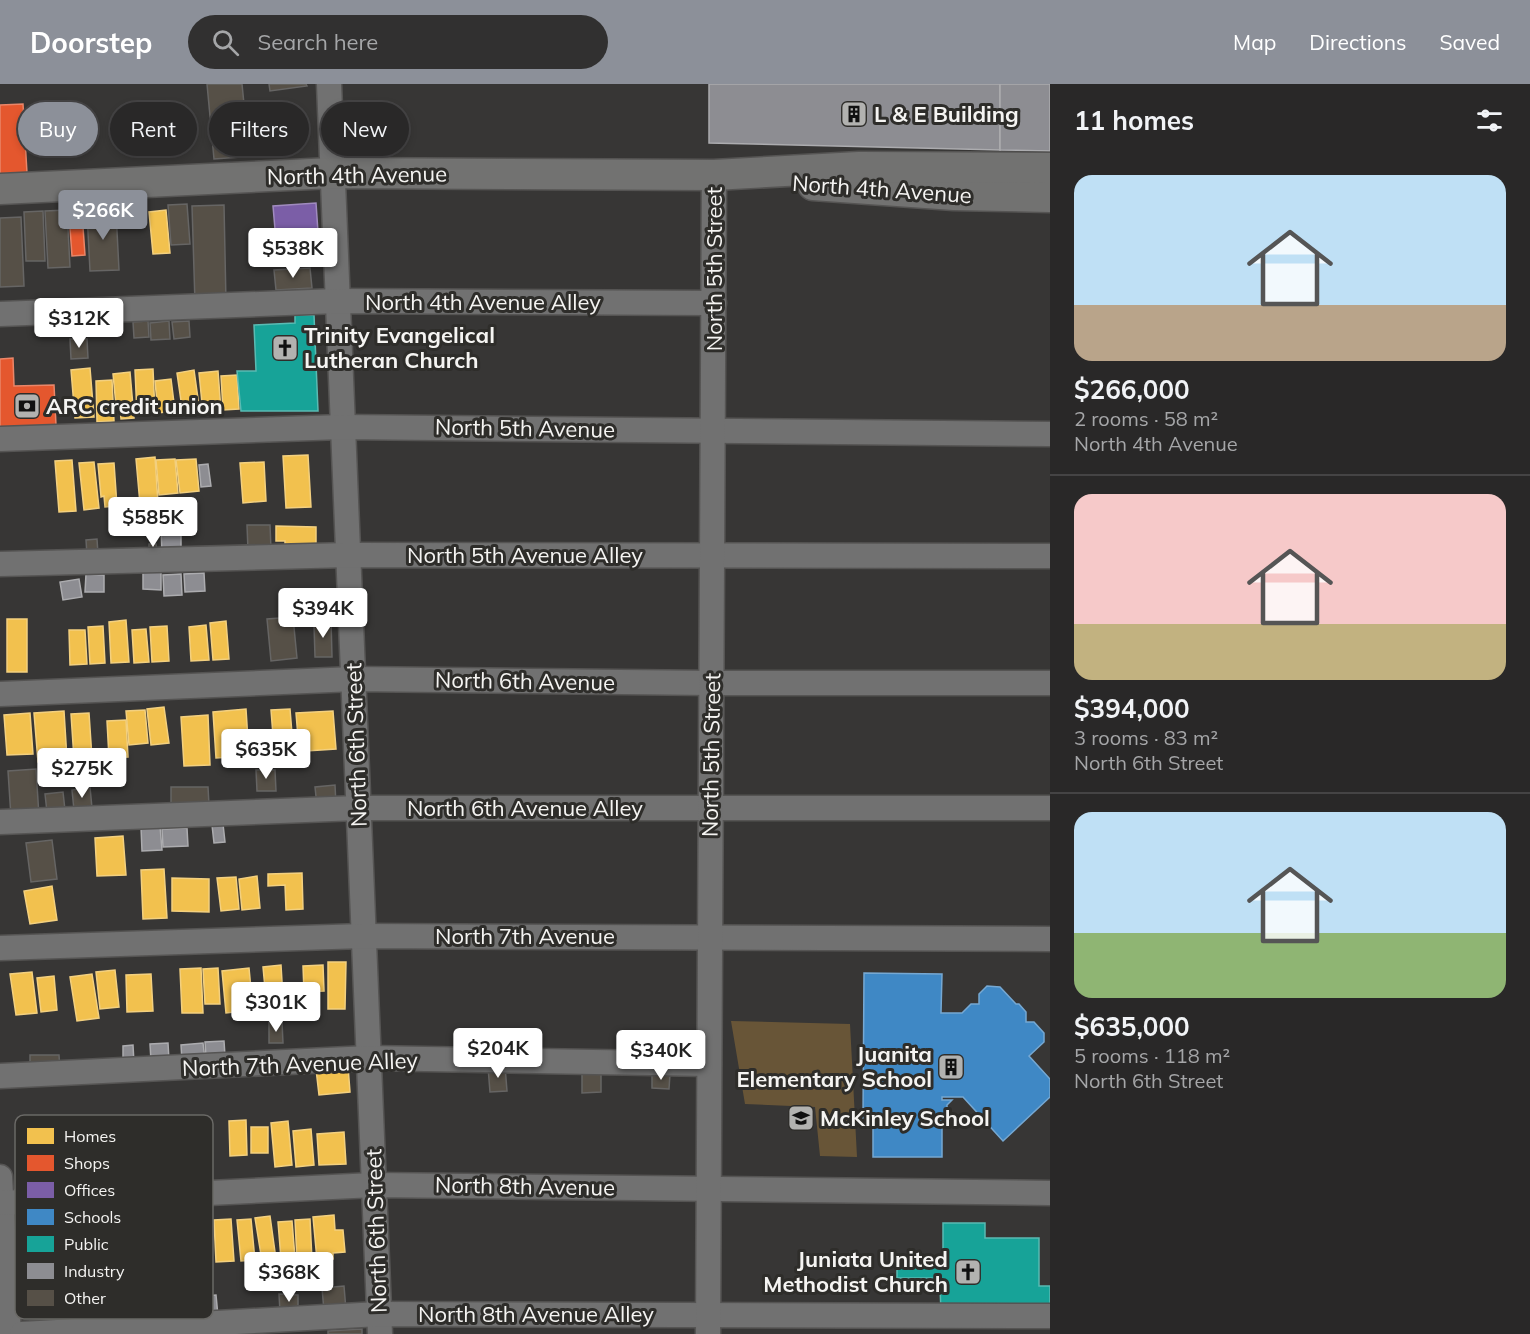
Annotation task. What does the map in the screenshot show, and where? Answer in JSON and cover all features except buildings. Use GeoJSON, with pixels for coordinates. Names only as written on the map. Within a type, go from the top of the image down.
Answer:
{"type":"FeatureCollection","features":[{"type":"Feature","properties":{"kind":"main road","name":"North 4th Avenue"},"geometry":{"type":"LineString","coordinates":[[0,189],[332,173],[714,175],[859,167],[1050,168]]}},
{"type":"Feature","properties":{"kind":"main road","name":"North 4th Avenue"},"geometry":{"type":"LineString","coordinates":[[714,175],[858,189],[954,195],[1050,197]]}},
{"type":"Feature","properties":{"kind":"street","name":"North 6th Street"},"geometry":{"type":"LineString","coordinates":[[328,84],[380,1324]]}},
{"type":"Feature","properties":{"kind":"street","name":"North 5th Street"},"geometry":{"type":"LineString","coordinates":[[708,1325],[714,175]]}},
{"type":"Feature","properties":{"kind":"street","name":"North 4th Avenue Alley"},"geometry":{"type":"LineString","coordinates":[[0,314],[337,301],[714,303]]}},
{"type":"Feature","properties":{"kind":"street","name":"North 5th Avenue"},"geometry":{"type":"LineString","coordinates":[[0,439],[342,427],[1050,434]]}},
{"type":"Feature","properties":{"kind":"street","name":"North 5th Avenue Alley"},"geometry":{"type":"LineString","coordinates":[[0,564],[348,555],[1050,556]]}},
{"type":"Feature","properties":{"kind":"street","name":"North 6th Avenue"},"geometry":{"type":"LineString","coordinates":[[0,694],[354,679],[712,683],[1050,683]]}},
{"type":"Feature","properties":{"kind":"street","name":"North 6th Avenue Alley"},"geometry":{"type":"LineString","coordinates":[[0,822],[358,808],[1050,808]]}},
{"type":"Feature","properties":{"kind":"street","name":"North 7th Avenue"},"geometry":{"type":"LineString","coordinates":[[0,948],[363,936],[1050,939]]}},
{"type":"Feature","properties":{"kind":"street","name":"North 7th Avenue Alley"},"geometry":{"type":"LineString","coordinates":[[0,1076],[369,1058],[709,1064]]}},
{"type":"Feature","properties":{"kind":"street"},"geometry":{"type":"LineString","coordinates":[[0,1177],[9,1334]]}},
{"type":"Feature","properties":{"kind":"street","name":"North 8th Avenue"},"geometry":{"type":"LineString","coordinates":[[213,1193],[374,1185],[1050,1193]]}},
{"type":"Feature","properties":{"kind":"street","name":"North 8th Avenue"},"geometry":{"type":"LineString","coordinates":[[0,1203],[15,1202]]}},
{"type":"Feature","properties":{"kind":"street","name":"North 8th Avenue Alley"},"geometry":{"type":"LineString","coordinates":[[22,1334],[380,1324],[824,1325],[1050,1316]]}},
{"type":"Feature","properties":{"kind":"shaded area"},"geometry":{"type":"Polygon","coordinates":[[[731,1021],[850,1024],[857,1157],[820,1156],[815,1107],[745,1104],[731,1021]]]}},
{"type":"Feature","properties":{"kind":"place","name":"L & E Building"},"geometry":{"type":"Point","coordinates":[854,114]}},
{"type":"Feature","properties":{"kind":"place","name":"Trinity Evangelical Lutheran Church"},"geometry":{"type":"Point","coordinates":[285,348]}},
{"type":"Feature","properties":{"kind":"place","name":"ARC credit union"},"geometry":{"type":"Point","coordinates":[27,406]}},
{"type":"Feature","properties":{"kind":"place","name":"Juanita Elementary School"},"geometry":{"type":"Point","coordinates":[951,1067]}},
{"type":"Feature","properties":{"kind":"place","name":"McKinley School"},"geometry":{"type":"Point","coordinates":[801,1118]}},
{"type":"Feature","properties":{"kind":"place","name":"Juniata United Methodist Church"},"geometry":{"type":"Point","coordinates":[968,1272]}}]}
